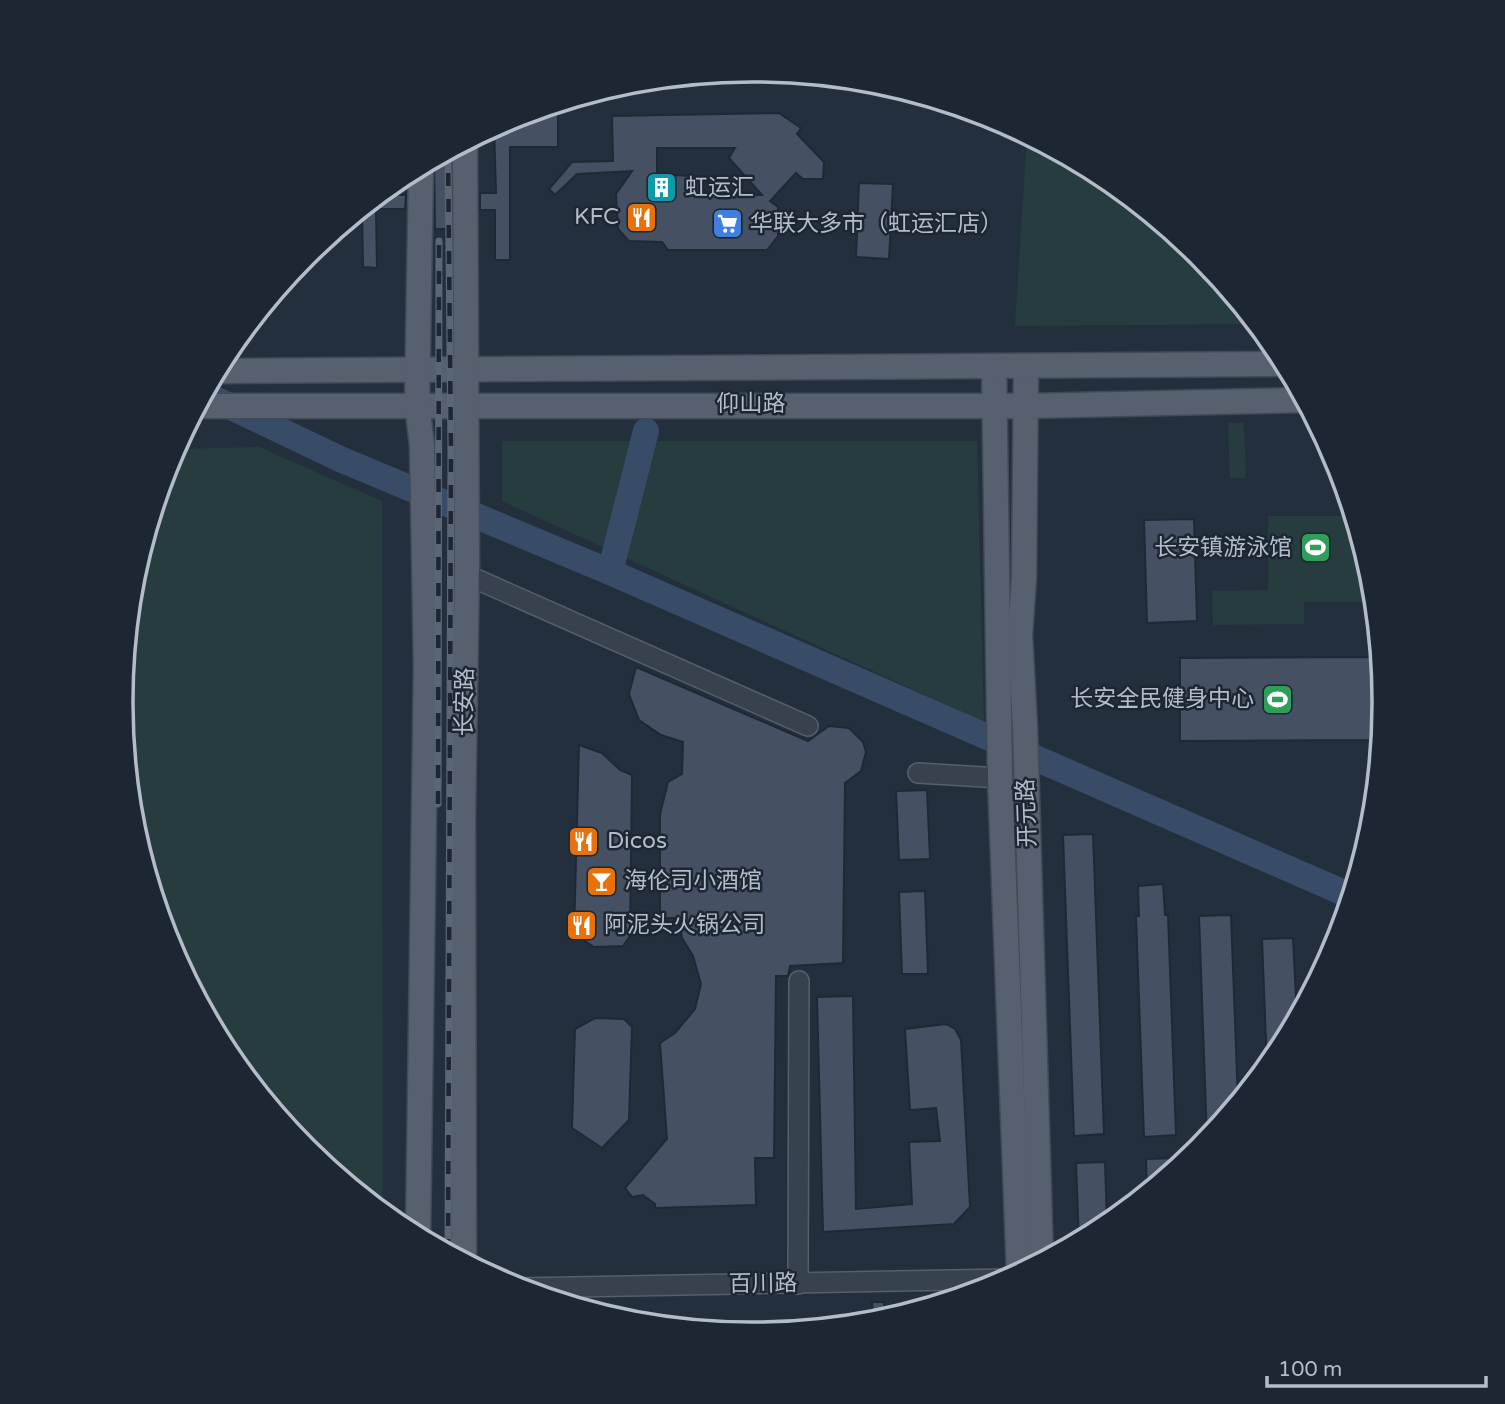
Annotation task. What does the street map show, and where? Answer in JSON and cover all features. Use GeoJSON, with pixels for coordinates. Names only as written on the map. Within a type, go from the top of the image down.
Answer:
{"type":"FeatureCollection","features":[{"type":"Feature","properties":{"kind":"main road","name":"长安路"},"geometry":{"type":"LineString","coordinates":[[464,1250],[463,816],[467,570],[464,457],[465,153]]}},
{"type":"Feature","properties":{"kind":"main road"},"geometry":{"type":"LineString","coordinates":[[417,405],[421,179]]}},
{"type":"Feature","properties":{"kind":"main road","name":"仰山路"},"geometry":{"type":"LineString","coordinates":[[229,371],[1272,364]]}},
{"type":"Feature","properties":{"kind":"main road"},"geometry":{"type":"LineString","coordinates":[[994,366],[994,405]]}},
{"type":"Feature","properties":{"kind":"main road","name":"开元路"},"geometry":{"type":"LineString","coordinates":[[1026,366],[1024,577],[1020,635],[1041,1251]]}},
{"type":"Feature","properties":{"kind":"main road","name":"仰山路"},"geometry":{"type":"LineString","coordinates":[[209,406],[1026,406],[1293,400]]}},
{"type":"Feature","properties":{"kind":"main road","name":"长安路"},"geometry":{"type":"LineString","coordinates":[[417,405],[422,445],[425,554],[418,1223]]}},
{"type":"Feature","properties":{"kind":"main road","name":"开元路"},"geometry":{"type":"LineString","coordinates":[[994,405],[1000,770],[1019,1262]]}},
{"type":"Feature","properties":{"kind":"street"},"geometry":{"type":"LineString","coordinates":[[467,570],[808,726]]}},
{"type":"Feature","properties":{"kind":"street"},"geometry":{"type":"LineString","coordinates":[[918,773],[1000,770]]}},
{"type":"Feature","properties":{"kind":"street"},"geometry":{"type":"LineString","coordinates":[[798,1284],[799,981]]}},
{"type":"Feature","properties":{"kind":"street","name":"百川路"},"geometry":{"type":"LineString","coordinates":[[549,1288],[977,1280]]}},
{"type":"Feature","properties":{"kind":"green space"},"geometry":{"type":"Polygon","coordinates":[[[1026,146],[1062,165],[1130,210],[1191,264],[1243,324],[1015,326],[1026,146]]]}},
{"type":"Feature","properties":{"kind":"green space"},"geometry":{"type":"Polygon","coordinates":[[[1228,423],[1244,423],[1246,478],[1230,478],[1228,423]]]}},
{"type":"Feature","properties":{"kind":"green space"},"geometry":{"type":"Polygon","coordinates":[[[502,441],[977,441],[984,722],[502,501],[502,441]]]}},
{"type":"Feature","properties":{"kind":"green space"},"geometry":{"type":"Polygon","coordinates":[[[259,447],[382,501],[383,1200],[314,1140],[287,1111],[237,1046],[216,1012],[180,939],[154,862],[138,783],[134,743],[134,661],[138,621],[154,542],[187,449],[259,447]]]}},
{"type":"Feature","properties":{"kind":"green space","name":"长安镇游泳馆"},"geometry":{"type":"Polygon","coordinates":[[[1268,516],[1343,516],[1364,602],[1304,602],[1304,624],[1213,625],[1212,591],[1268,590],[1268,516]]]}},
{"type":"Feature","properties":{"kind":"building"},"geometry":{"type":"Polygon","coordinates":[[[558,113],[558,147],[510,147],[510,260],[495,260],[495,210],[480,210],[480,193],[496,193],[494,138],[558,113]]]}},
{"type":"Feature","properties":{"kind":"building","name":"虹运汇"},"geometry":{"type":"Polygon","coordinates":[[[779,113],[801,128],[797,134],[824,162],[823,179],[803,179],[796,173],[770,201],[778,207],[778,236],[767,250],[668,250],[662,242],[629,241],[618,229],[616,194],[632,171],[577,174],[555,195],[549,189],[572,162],[613,161],[612,116],[779,113]],[[657,148],[657,174],[691,176],[709,194],[762,195],[729,158],[735,148],[657,148]]]}},
{"type":"Feature","properties":{"kind":"building"},"geometry":{"type":"Polygon","coordinates":[[[450,161],[451,229],[435,229],[434,171],[450,161]]]}},
{"type":"Feature","properties":{"kind":"building"},"geometry":{"type":"Polygon","coordinates":[[[859,183],[893,184],[889,259],[856,257],[859,183]]]}},
{"type":"Feature","properties":{"kind":"building"},"geometry":{"type":"Polygon","coordinates":[[[397,195],[406,195],[405,209],[376,209],[397,195]]]}},
{"type":"Feature","properties":{"kind":"building"},"geometry":{"type":"Polygon","coordinates":[[[376,209],[377,268],[363,267],[362,221],[376,209]]]}},
{"type":"Feature","properties":{"kind":"building"},"geometry":{"type":"Polygon","coordinates":[[[1194,519],[1197,621],[1147,623],[1144,520],[1194,519]]]}},
{"type":"Feature","properties":{"kind":"building","name":"长安全民健身中心"},"geometry":{"type":"Polygon","coordinates":[[[1371,657],[1371,740],[1180,741],[1180,658],[1371,657]]]}},
{"type":"Feature","properties":{"kind":"building"},"geometry":{"type":"Polygon","coordinates":[[[636,667],[808,741],[829,726],[849,728],[863,742],[866,752],[861,771],[845,783],[843,963],[790,966],[788,976],[776,976],[774,1158],[755,1158],[756,1205],[655,1208],[655,1204],[643,1195],[632,1197],[625,1188],[667,1139],[660,1043],[675,1033],[695,1009],[701,984],[693,956],[682,938],[678,918],[660,918],[660,814],[668,782],[682,774],[683,742],[661,735],[639,720],[629,694],[636,667]]]}},
{"type":"Feature","properties":{"kind":"building"},"geometry":{"type":"Polygon","coordinates":[[[579,745],[602,753],[620,770],[632,775],[630,936],[623,946],[594,947],[574,934],[579,745]]]}},
{"type":"Feature","properties":{"kind":"building"},"geometry":{"type":"Polygon","coordinates":[[[927,790],[930,859],[899,860],[896,791],[927,790]]]}},
{"type":"Feature","properties":{"kind":"building"},"geometry":{"type":"Polygon","coordinates":[[[1093,834],[1104,1134],[1074,1136],[1063,835],[1093,834]]]}},
{"type":"Feature","properties":{"kind":"building"},"geometry":{"type":"Polygon","coordinates":[[[1163,884],[1165,915],[1168,915],[1176,1135],[1144,1137],[1136,916],[1139,916],[1138,886],[1163,884]]]}},
{"type":"Feature","properties":{"kind":"building"},"geometry":{"type":"Polygon","coordinates":[[[925,891],[928,974],[902,974],[899,892],[925,891]]]}},
{"type":"Feature","properties":{"kind":"building"},"geometry":{"type":"Polygon","coordinates":[[[1231,915],[1237,1087],[1206,1123],[1199,916],[1231,915]]]}},
{"type":"Feature","properties":{"kind":"building"},"geometry":{"type":"Polygon","coordinates":[[[1293,938],[1296,999],[1266,1048],[1262,939],[1293,938]]]}},
{"type":"Feature","properties":{"kind":"building"},"geometry":{"type":"Polygon","coordinates":[[[853,996],[856,1209],[912,1204],[909,1142],[940,1141],[936,1108],[910,1110],[905,1029],[946,1024],[955,1029],[961,1040],[970,1207],[954,1224],[823,1232],[817,997],[853,996]]]}},
{"type":"Feature","properties":{"kind":"building"},"geometry":{"type":"Polygon","coordinates":[[[595,1018],[624,1019],[632,1027],[629,1120],[602,1148],[572,1128],[575,1029],[595,1018]]]}},
{"type":"Feature","properties":{"kind":"building"},"geometry":{"type":"Polygon","coordinates":[[[1172,1158],[1147,1180],[1146,1159],[1172,1158]]]}},
{"type":"Feature","properties":{"kind":"building"},"geometry":{"type":"Polygon","coordinates":[[[1105,1162],[1107,1210],[1079,1229],[1076,1163],[1105,1162]]]}},
{"type":"Feature","properties":{"kind":"building"},"geometry":{"type":"Polygon","coordinates":[[[872,1302],[884,1302],[884,1307],[873,1310],[872,1302]]]}},
{"type":"Feature","properties":{"kind":"waterway"},"geometry":{"type":"LineString","coordinates":[[213,398],[340,459],[610,572],[1342,892]]}},
{"type":"Feature","properties":{"kind":"waterway"},"geometry":{"type":"LineString","coordinates":[[610,572],[646,431]]}},
{"type":"Feature","properties":{"kind":"railway"},"geometry":{"type":"LineString","coordinates":[[448,162],[451,452],[448,1242]]}},
{"type":"Feature","properties":{"kind":"railway"},"geometry":{"type":"LineString","coordinates":[[438,804],[439,241]]}},
{"type":"Feature","properties":{"kind":"place","name":"虹运汇"},"geometry":{"type":"Point","coordinates":[662,188]}},
{"type":"Feature","properties":{"kind":"place","name":"KFC"},"geometry":{"type":"Point","coordinates":[642,217]}},
{"type":"Feature","properties":{"kind":"place","name":"华联大多市（虹运汇店）"},"geometry":{"type":"Point","coordinates":[727,224]}},
{"type":"Feature","properties":{"kind":"place","name":"长安镇游泳馆"},"geometry":{"type":"Point","coordinates":[1315,548]}},
{"type":"Feature","properties":{"kind":"place","name":"长安全民健身中心"},"geometry":{"type":"Point","coordinates":[1277,699]}},
{"type":"Feature","properties":{"kind":"place","name":"Dicos"},"geometry":{"type":"Point","coordinates":[584,841]}},
{"type":"Feature","properties":{"kind":"place","name":"海伦司小酒馆"},"geometry":{"type":"Point","coordinates":[601,881]}},
{"type":"Feature","properties":{"kind":"place","name":"阿泥头火锅公司"},"geometry":{"type":"Point","coordinates":[581,925]}}]}
